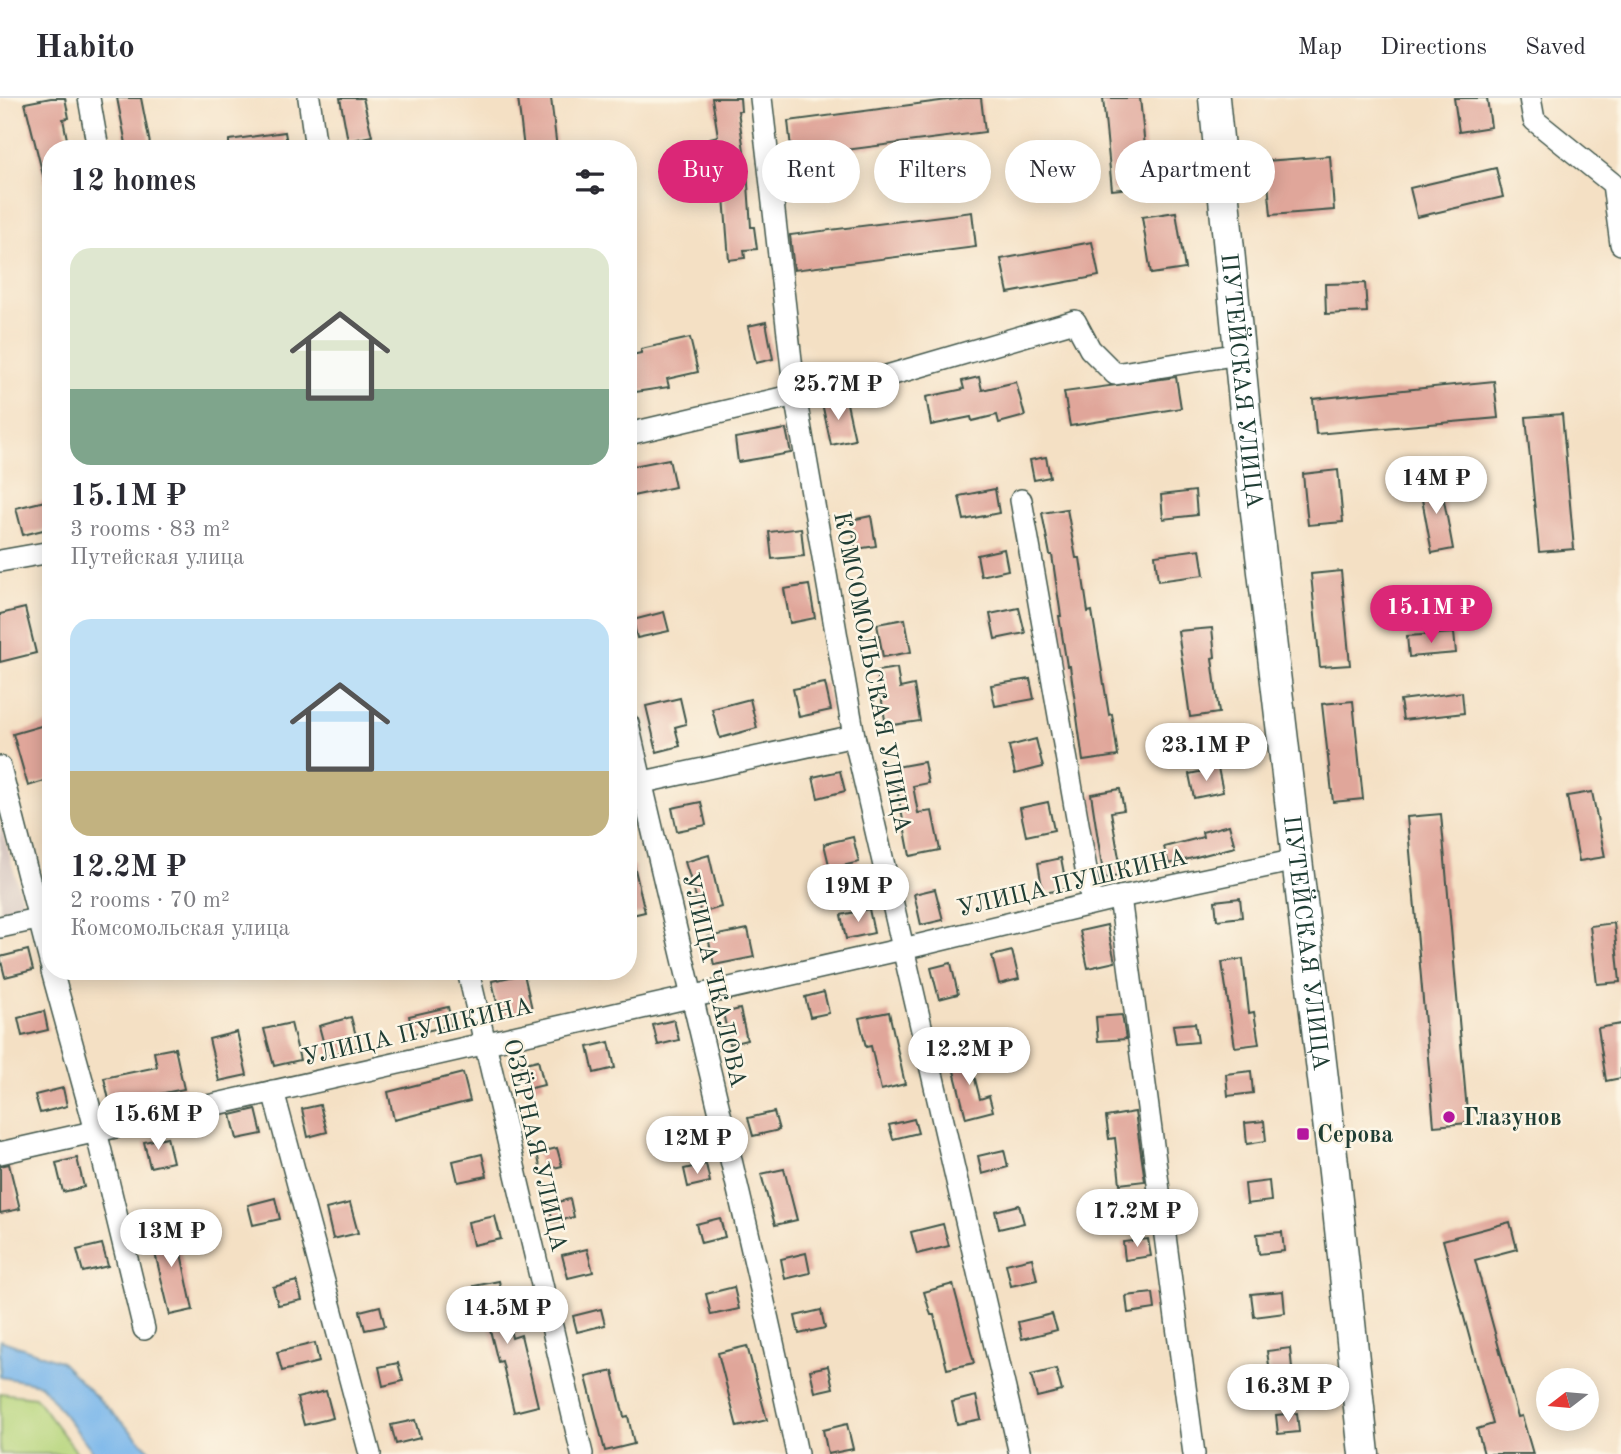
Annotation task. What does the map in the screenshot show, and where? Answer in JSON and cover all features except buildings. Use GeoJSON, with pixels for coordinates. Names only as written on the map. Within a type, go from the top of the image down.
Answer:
{"type":"FeatureCollection","features":[{"type":"Feature","properties":{"kind":"main road","name":"ПУТЕЙСКАЯ УЛИЦА"},"geometry":{"type":"LineString","coordinates":[[1214,98],[1239,354],[1364,1454]]}},
{"type":"Feature","properties":{"kind":"street"},"geometry":{"type":"LineString","coordinates":[[89,98],[96,140]]}},
{"type":"Feature","properties":{"kind":"street"},"geometry":{"type":"LineString","coordinates":[[309,98],[315,140]]}},
{"type":"Feature","properties":{"kind":"street","name":"КОМСОМОЛЬСКАЯ УЛИЦА"},"geometry":{"type":"LineString","coordinates":[[761,98],[795,396],[854,736],[1020,1454]]}},
{"type":"Feature","properties":{"kind":"street"},"geometry":{"type":"LineString","coordinates":[[1530,98],[1534,120],[1613,184],[1621,244]]}},
{"type":"Feature","properties":{"kind":"street"},"geometry":{"type":"LineString","coordinates":[[637,432],[866,382],[1075,321],[1090,349],[1115,373],[1239,354]]}},
{"type":"Feature","properties":{"kind":"street"},"geometry":{"type":"LineString","coordinates":[[1021,500],[1092,904]]}},
{"type":"Feature","properties":{"kind":"street"},"geometry":{"type":"LineString","coordinates":[[0,561],[42,554]]}},
{"type":"Feature","properties":{"kind":"street"},"geometry":{"type":"LineString","coordinates":[[637,784],[854,736]]}},
{"type":"Feature","properties":{"kind":"street"},"geometry":{"type":"LineString","coordinates":[[0,768],[42,910]]}},
{"type":"Feature","properties":{"kind":"street","name":"УЛИЦА ЧКАЛОВА"},"geometry":{"type":"LineString","coordinates":[[637,792],[691,996],[765,1303],[797,1454]]}},
{"type":"Feature","properties":{"kind":"street","name":"УЛИЦА ПУШКИНА"},"geometry":{"type":"LineString","coordinates":[[0,1153],[903,949],[1120,897],[1297,860]]}},
{"type":"Feature","properties":{"kind":"street"},"geometry":{"type":"LineString","coordinates":[[1120,897],[1194,1454]]}},
{"type":"Feature","properties":{"kind":"street"},"geometry":{"type":"LineString","coordinates":[[0,927],[42,917]]}},
{"type":"Feature","properties":{"kind":"street"},"geometry":{"type":"LineString","coordinates":[[54,980],[96,1131],[144,1329]]}},
{"type":"Feature","properties":{"kind":"street","name":"ОЗЁРНАЯ УЛИЦА"},"geometry":{"type":"LineString","coordinates":[[470,980],[582,1454]]}},
{"type":"Feature","properties":{"kind":"street"},"geometry":{"type":"LineString","coordinates":[[273,1091],[370,1454]]}},
{"type":"Feature","properties":{"kind":"shaded area"},"geometry":{"type":"Polygon","coordinates":[[[0,821],[26,914],[0,921],[0,821]]]}},
{"type":"Feature","properties":{"kind":"green space"},"geometry":{"type":"Polygon","coordinates":[[[0,1393],[35,1397],[78,1454],[0,1454],[0,1393]]]}},
{"type":"Feature","properties":{"kind":"water"},"geometry":{"type":"Polygon","coordinates":[[[0,1340],[60,1361],[154,1454],[95,1454],[40,1384],[0,1377],[0,1340]]]}},
{"type":"Feature","properties":{"kind":"place","name":"Глазунов"},"geometry":{"type":"Point","coordinates":[1449,1117]}},
{"type":"Feature","properties":{"kind":"place","name":"Серова"},"geometry":{"type":"Point","coordinates":[1303,1134]}}]}
